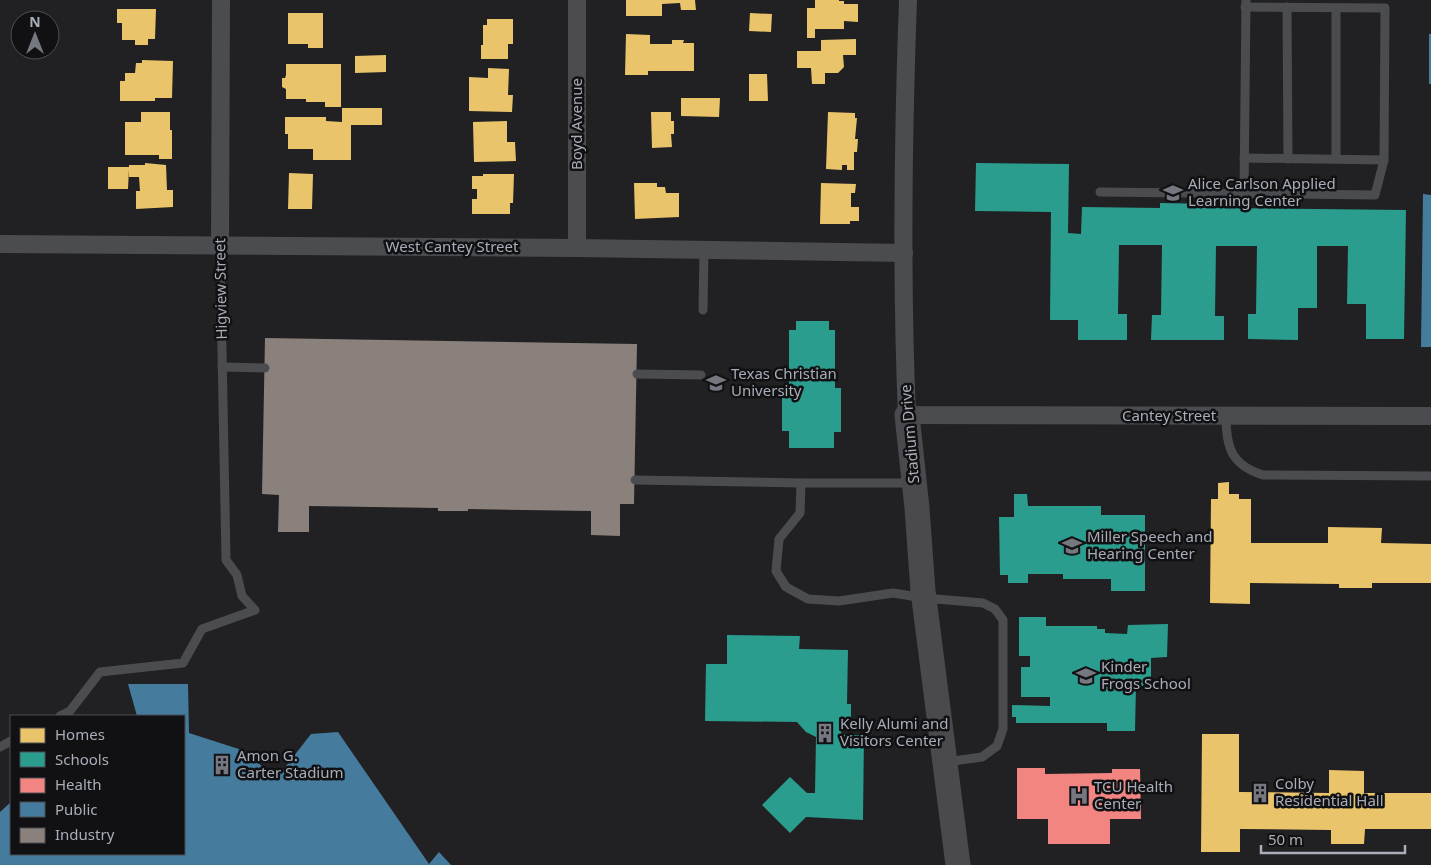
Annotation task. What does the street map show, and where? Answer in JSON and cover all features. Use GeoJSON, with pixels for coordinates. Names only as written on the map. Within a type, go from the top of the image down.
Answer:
{"type":"FeatureCollection","features":[{"type":"Feature","properties":{"kind":"street","name":"Higview Street"},"geometry":{"type":"LineString","coordinates":[[220,245],[221,0]]}},
{"type":"Feature","properties":{"kind":"street","name":"Boyd Avenue"},"geometry":{"type":"LineString","coordinates":[[576,248],[577,0]]}},
{"type":"Feature","properties":{"kind":"street","name":"Stadium Drive"},"geometry":{"type":"LineString","coordinates":[[908,0],[904,253],[904,336],[907,415],[924,598],[958,865]]}},
{"type":"Feature","properties":{"kind":"street","name":"West Cantey Street"},"geometry":{"type":"LineString","coordinates":[[0,244],[576,248],[904,253]]}},
{"type":"Feature","properties":{"kind":"street","name":"Cantey Street"},"geometry":{"type":"LineString","coordinates":[[907,415],[1431,416]]}},
{"type":"Feature","properties":{"kind":"lane"},"geometry":{"type":"LineString","coordinates":[[1100,192],[1244,194],[1375,195],[1384,160],[1385,8],[1287,7],[1246,4],[1244,194]]}},
{"type":"Feature","properties":{"kind":"lane"},"geometry":{"type":"LineString","coordinates":[[1287,7],[1288,159]]}},
{"type":"Feature","properties":{"kind":"lane"},"geometry":{"type":"LineString","coordinates":[[1336,8],[1336,159]]}},
{"type":"Feature","properties":{"kind":"lane"},"geometry":{"type":"LineString","coordinates":[[1244,158],[1384,160]]}},
{"type":"Feature","properties":{"kind":"lane","name":"Higview Street"},"geometry":{"type":"LineString","coordinates":[[62,715],[70,711],[100,672],[183,663],[202,629],[255,610],[242,596],[237,575],[226,560],[220,245]]}},
{"type":"Feature","properties":{"kind":"lane"},"geometry":{"type":"LineString","coordinates":[[703,310],[704,250]]}},
{"type":"Feature","properties":{"kind":"lane"},"geometry":{"type":"LineString","coordinates":[[222,367],[265,368]]}},
{"type":"Feature","properties":{"kind":"lane"},"geometry":{"type":"LineString","coordinates":[[636,374],[701,375]]}},
{"type":"Feature","properties":{"kind":"lane"},"geometry":{"type":"LineString","coordinates":[[1226,416],[1226,438],[1230,451],[1250,471],[1263,475],[1431,476]]}},
{"type":"Feature","properties":{"kind":"lane"},"geometry":{"type":"LineString","coordinates":[[635,480],[914,483]]}},
{"type":"Feature","properties":{"kind":"lane"},"geometry":{"type":"LineString","coordinates":[[801,483],[800,513],[779,539],[776,570],[786,587],[808,599],[838,601],[893,593],[924,598],[982,603],[996,610],[1003,620],[1003,729],[997,746],[982,757],[945,762]]}},
{"type":"Feature","properties":{"kind":"shaded area","name":"Texas Christian University"},"geometry":{"type":"Polygon","coordinates":[[[0,0],[1431,0],[1431,865],[0,865],[0,0]]]}},
{"type":"Feature","properties":{"kind":"building: Homes"},"geometry":{"type":"Polygon","coordinates":[[[626,0],[695,0],[696,10],[681,10],[680,3],[662,4],[662,16],[626,16],[626,0]]]}},
{"type":"Feature","properties":{"kind":"building: Homes"},"geometry":{"type":"Polygon","coordinates":[[[815,0],[839,0],[844,1],[844,4],[858,4],[858,22],[844,21],[844,29],[815,29],[815,38],[807,38],[807,8],[815,8],[815,0]]]}},
{"type":"Feature","properties":{"kind":"building: Homes"},"geometry":{"type":"Polygon","coordinates":[[[117,9],[156,9],[155,39],[148,39],[148,45],[135,45],[135,40],[122,40],[122,23],[117,23],[117,9]]]}},
{"type":"Feature","properties":{"kind":"building: Homes"},"geometry":{"type":"Polygon","coordinates":[[[288,13],[323,13],[323,48],[308,48],[308,44],[288,44],[288,13]]]}},
{"type":"Feature","properties":{"kind":"building: Homes"},"geometry":{"type":"Polygon","coordinates":[[[750,13],[772,14],[771,32],[749,31],[750,13]]]}},
{"type":"Feature","properties":{"kind":"building: Homes"},"geometry":{"type":"Polygon","coordinates":[[[487,19],[513,19],[513,44],[508,44],[508,59],[481,59],[483,25],[487,25],[487,19]]]}},
{"type":"Feature","properties":{"kind":"building: Homes"},"geometry":{"type":"Polygon","coordinates":[[[626,34],[650,35],[650,44],[672,44],[672,40],[684,40],[683,43],[694,43],[694,71],[648,71],[648,75],[625,75],[626,34]]]}},
{"type":"Feature","properties":{"kind":"building: Homes"},"geometry":{"type":"Polygon","coordinates":[[[856,39],[856,55],[843,55],[844,67],[838,73],[825,73],[825,84],[812,84],[811,68],[797,68],[797,51],[821,51],[821,40],[856,39]]]}},
{"type":"Feature","properties":{"kind":"building: Homes"},"geometry":{"type":"Polygon","coordinates":[[[386,55],[386,72],[355,73],[355,56],[386,55]]]}},
{"type":"Feature","properties":{"kind":"building: Homes"},"geometry":{"type":"Polygon","coordinates":[[[142,60],[173,61],[172,98],[155,98],[155,101],[120,101],[120,81],[125,81],[125,73],[135,73],[136,63],[142,63],[142,60]]]}},
{"type":"Feature","properties":{"kind":"building: Homes"},"geometry":{"type":"Polygon","coordinates":[[[286,64],[341,64],[341,107],[325,107],[325,102],[306,102],[306,99],[286,99],[286,89],[282,87],[282,78],[285,78],[286,75],[286,64]]]}},
{"type":"Feature","properties":{"kind":"building: Homes"},"geometry":{"type":"Polygon","coordinates":[[[488,68],[509,69],[508,95],[513,95],[512,112],[469,111],[469,77],[488,78],[488,68]]]}},
{"type":"Feature","properties":{"kind":"building: Homes"},"geometry":{"type":"Polygon","coordinates":[[[749,74],[767,74],[768,101],[749,101],[749,74]]]}},
{"type":"Feature","properties":{"kind":"building: Homes"},"geometry":{"type":"Polygon","coordinates":[[[681,98],[720,98],[719,117],[681,116],[681,98]]]}},
{"type":"Feature","properties":{"kind":"building: Homes"},"geometry":{"type":"Polygon","coordinates":[[[342,108],[382,108],[382,125],[351,125],[351,160],[313,160],[313,149],[288,149],[288,134],[285,134],[285,117],[326,117],[326,121],[342,122],[342,108]]]}},
{"type":"Feature","properties":{"kind":"building: Homes"},"geometry":{"type":"Polygon","coordinates":[[[141,112],[170,112],[172,159],[159,159],[159,155],[125,155],[125,122],[141,122],[141,112]]]}},
{"type":"Feature","properties":{"kind":"building: Homes"},"geometry":{"type":"Polygon","coordinates":[[[651,112],[671,112],[671,121],[674,121],[674,134],[671,134],[672,147],[652,148],[651,112]]]}},
{"type":"Feature","properties":{"kind":"building: Homes"},"geometry":{"type":"Polygon","coordinates":[[[828,112],[855,113],[855,118],[857,118],[855,139],[858,139],[857,152],[854,152],[854,170],[847,170],[847,165],[842,165],[842,170],[826,169],[828,112]]]}},
{"type":"Feature","properties":{"kind":"building: Homes"},"geometry":{"type":"Polygon","coordinates":[[[507,121],[507,142],[515,142],[516,161],[474,162],[473,122],[507,121]]]}},
{"type":"Feature","properties":{"kind":"building: Homes"},"geometry":{"type":"Polygon","coordinates":[[[145,163],[166,165],[167,190],[173,190],[173,207],[136,209],[136,191],[140,191],[139,177],[129,177],[129,169],[128,189],[108,189],[108,167],[129,167],[129,165],[145,165],[145,163]]]}},
{"type":"Feature","properties":{"kind":"building: Homes"},"geometry":{"type":"Polygon","coordinates":[[[289,173],[313,174],[312,209],[288,209],[289,173]]]}},
{"type":"Feature","properties":{"kind":"building: Homes"},"geometry":{"type":"Polygon","coordinates":[[[483,174],[514,174],[513,203],[510,203],[510,214],[472,214],[472,199],[477,199],[477,189],[472,189],[472,176],[483,176],[483,174]]]}},
{"type":"Feature","properties":{"kind":"building: Homes"},"geometry":{"type":"Polygon","coordinates":[[[634,183],[657,183],[657,187],[665,187],[666,193],[679,193],[679,217],[635,219],[634,183]]]}},
{"type":"Feature","properties":{"kind":"building: Homes"},"geometry":{"type":"Polygon","coordinates":[[[821,183],[856,184],[855,193],[851,193],[851,207],[859,207],[859,221],[850,221],[850,224],[820,224],[821,183]]]}},
{"type":"Feature","properties":{"kind":"building: Homes"},"geometry":{"type":"Polygon","coordinates":[[[1229,482],[1229,494],[1239,494],[1239,499],[1251,499],[1251,543],[1328,543],[1328,527],[1382,528],[1381,543],[1431,544],[1431,583],[1372,583],[1372,588],[1339,588],[1339,584],[1250,583],[1250,604],[1210,603],[1211,499],[1218,499],[1218,483],[1229,482]]]}},
{"type":"Feature","properties":{"kind":"building: Homes","name":"Colby Residential Hall"},"geometry":{"type":"Polygon","coordinates":[[[1202,734],[1239,734],[1239,792],[1329,793],[1329,770],[1364,771],[1364,793],[1431,793],[1431,829],[1365,829],[1364,844],[1331,844],[1331,830],[1240,829],[1240,852],[1201,852],[1202,734]]]}},
{"type":"Feature","properties":{"kind":"building: Schools"},"geometry":{"type":"Polygon","coordinates":[[[976,163],[1069,164],[1068,233],[1081,234],[1082,207],[1160,208],[1160,203],[1216,204],[1216,208],[1406,210],[1404,339],[1366,339],[1366,304],[1347,304],[1348,246],[1317,246],[1317,308],[1298,308],[1298,340],[1248,339],[1248,314],[1256,314],[1257,246],[1216,246],[1215,316],[1224,316],[1224,340],[1151,340],[1152,315],[1161,315],[1162,245],[1119,245],[1118,314],[1127,314],[1127,340],[1078,340],[1078,320],[1050,320],[1051,212],[975,211],[976,163]]]}},
{"type":"Feature","properties":{"kind":"building: Schools"},"geometry":{"type":"Polygon","coordinates":[[[796,321],[829,321],[829,330],[835,330],[835,388],[841,388],[841,432],[834,432],[834,448],[789,448],[789,431],[782,431],[782,387],[789,387],[789,330],[796,330],[796,321]]]}},
{"type":"Feature","properties":{"kind":"building: Schools","name":"Miller Speech and Hearing Center"},"geometry":{"type":"Polygon","coordinates":[[[1014,494],[1027,494],[1028,506],[1101,506],[1101,515],[1145,515],[1145,591],[1111,591],[1111,579],[1063,579],[1063,574],[1028,574],[1028,583],[1008,583],[1008,575],[1000,575],[999,517],[1014,517],[1014,494]]]}},
{"type":"Feature","properties":{"kind":"building: Schools","name":"Kinder Frogs School"},"geometry":{"type":"Polygon","coordinates":[[[1019,617],[1046,617],[1046,626],[1097,626],[1097,629],[1105,629],[1105,633],[1127,634],[1128,625],[1168,624],[1167,657],[1151,658],[1151,686],[1136,686],[1135,731],[1107,731],[1107,723],[1016,723],[1016,717],[1012,717],[1012,705],[1050,706],[1050,697],[1021,697],[1021,667],[1030,667],[1030,656],[1019,656],[1019,617]]]}},
{"type":"Feature","properties":{"kind":"building: Schools","name":"Kelly Alumi and Visitors Center"},"geometry":{"type":"Polygon","coordinates":[[[727,635],[800,636],[799,649],[848,650],[847,704],[851,704],[851,725],[842,725],[841,735],[864,735],[863,820],[806,817],[790,833],[762,805],[790,777],[807,793],[815,793],[816,737],[806,732],[797,722],[705,721],[706,664],[727,664],[727,635]]]}},
{"type":"Feature","properties":{"kind":"building: Health","name":"TCU Health Center"},"geometry":{"type":"Polygon","coordinates":[[[1017,768],[1045,768],[1045,774],[1112,773],[1112,769],[1140,769],[1141,819],[1110,819],[1110,844],[1048,844],[1048,819],[1017,819],[1017,768]]]}},
{"type":"Feature","properties":{"kind":"building: Public"},"geometry":{"type":"Polygon","coordinates":[[[1429,34],[1431,34],[1431,84],[1429,84],[1429,34]]]}},
{"type":"Feature","properties":{"kind":"building: Public"},"geometry":{"type":"Polygon","coordinates":[[[1423,194],[1431,195],[1431,347],[1421,347],[1423,194]]]}},
{"type":"Feature","properties":{"kind":"building: Public","name":"Amon G. Carter Stadium"},"geometry":{"type":"Polygon","coordinates":[[[128,684],[188,684],[189,733],[245,751],[276,779],[311,734],[338,732],[429,864],[439,852],[451,865],[0,865],[0,812],[10,803],[10,855],[185,855],[185,715],[137,715],[128,684]]]}},
{"type":"Feature","properties":{"kind":"building: Industry"},"geometry":{"type":"Polygon","coordinates":[[[265,338],[637,344],[634,504],[620,504],[620,536],[591,535],[591,511],[468,509],[468,511],[438,511],[438,508],[309,506],[309,532],[278,532],[279,495],[262,494],[265,338]]]}},
{"type":"Feature","properties":{"kind":"place","name":"Alice Carlson Applied Learning Center"},"geometry":{"type":"Point","coordinates":[1173,193]}},
{"type":"Feature","properties":{"kind":"place","name":"Texas Christian University"},"geometry":{"type":"Point","coordinates":[716,383]}},
{"type":"Feature","properties":{"kind":"place","name":"Miller Speech and Hearing Center"},"geometry":{"type":"Point","coordinates":[1072,546]}},
{"type":"Feature","properties":{"kind":"place","name":"Kinder Frogs School"},"geometry":{"type":"Point","coordinates":[1086,676]}},
{"type":"Feature","properties":{"kind":"place","name":"Kelly Alumi and Visitors Center"},"geometry":{"type":"Point","coordinates":[825,733]}},
{"type":"Feature","properties":{"kind":"place","name":"Amon G. Carter Stadium"},"geometry":{"type":"Point","coordinates":[222,765]}},
{"type":"Feature","properties":{"kind":"place","name":"Colby Residential Hall"},"geometry":{"type":"Point","coordinates":[1260,793]}},
{"type":"Feature","properties":{"kind":"place","name":"TCU Health Center"},"geometry":{"type":"Point","coordinates":[1079,796]}}]}
